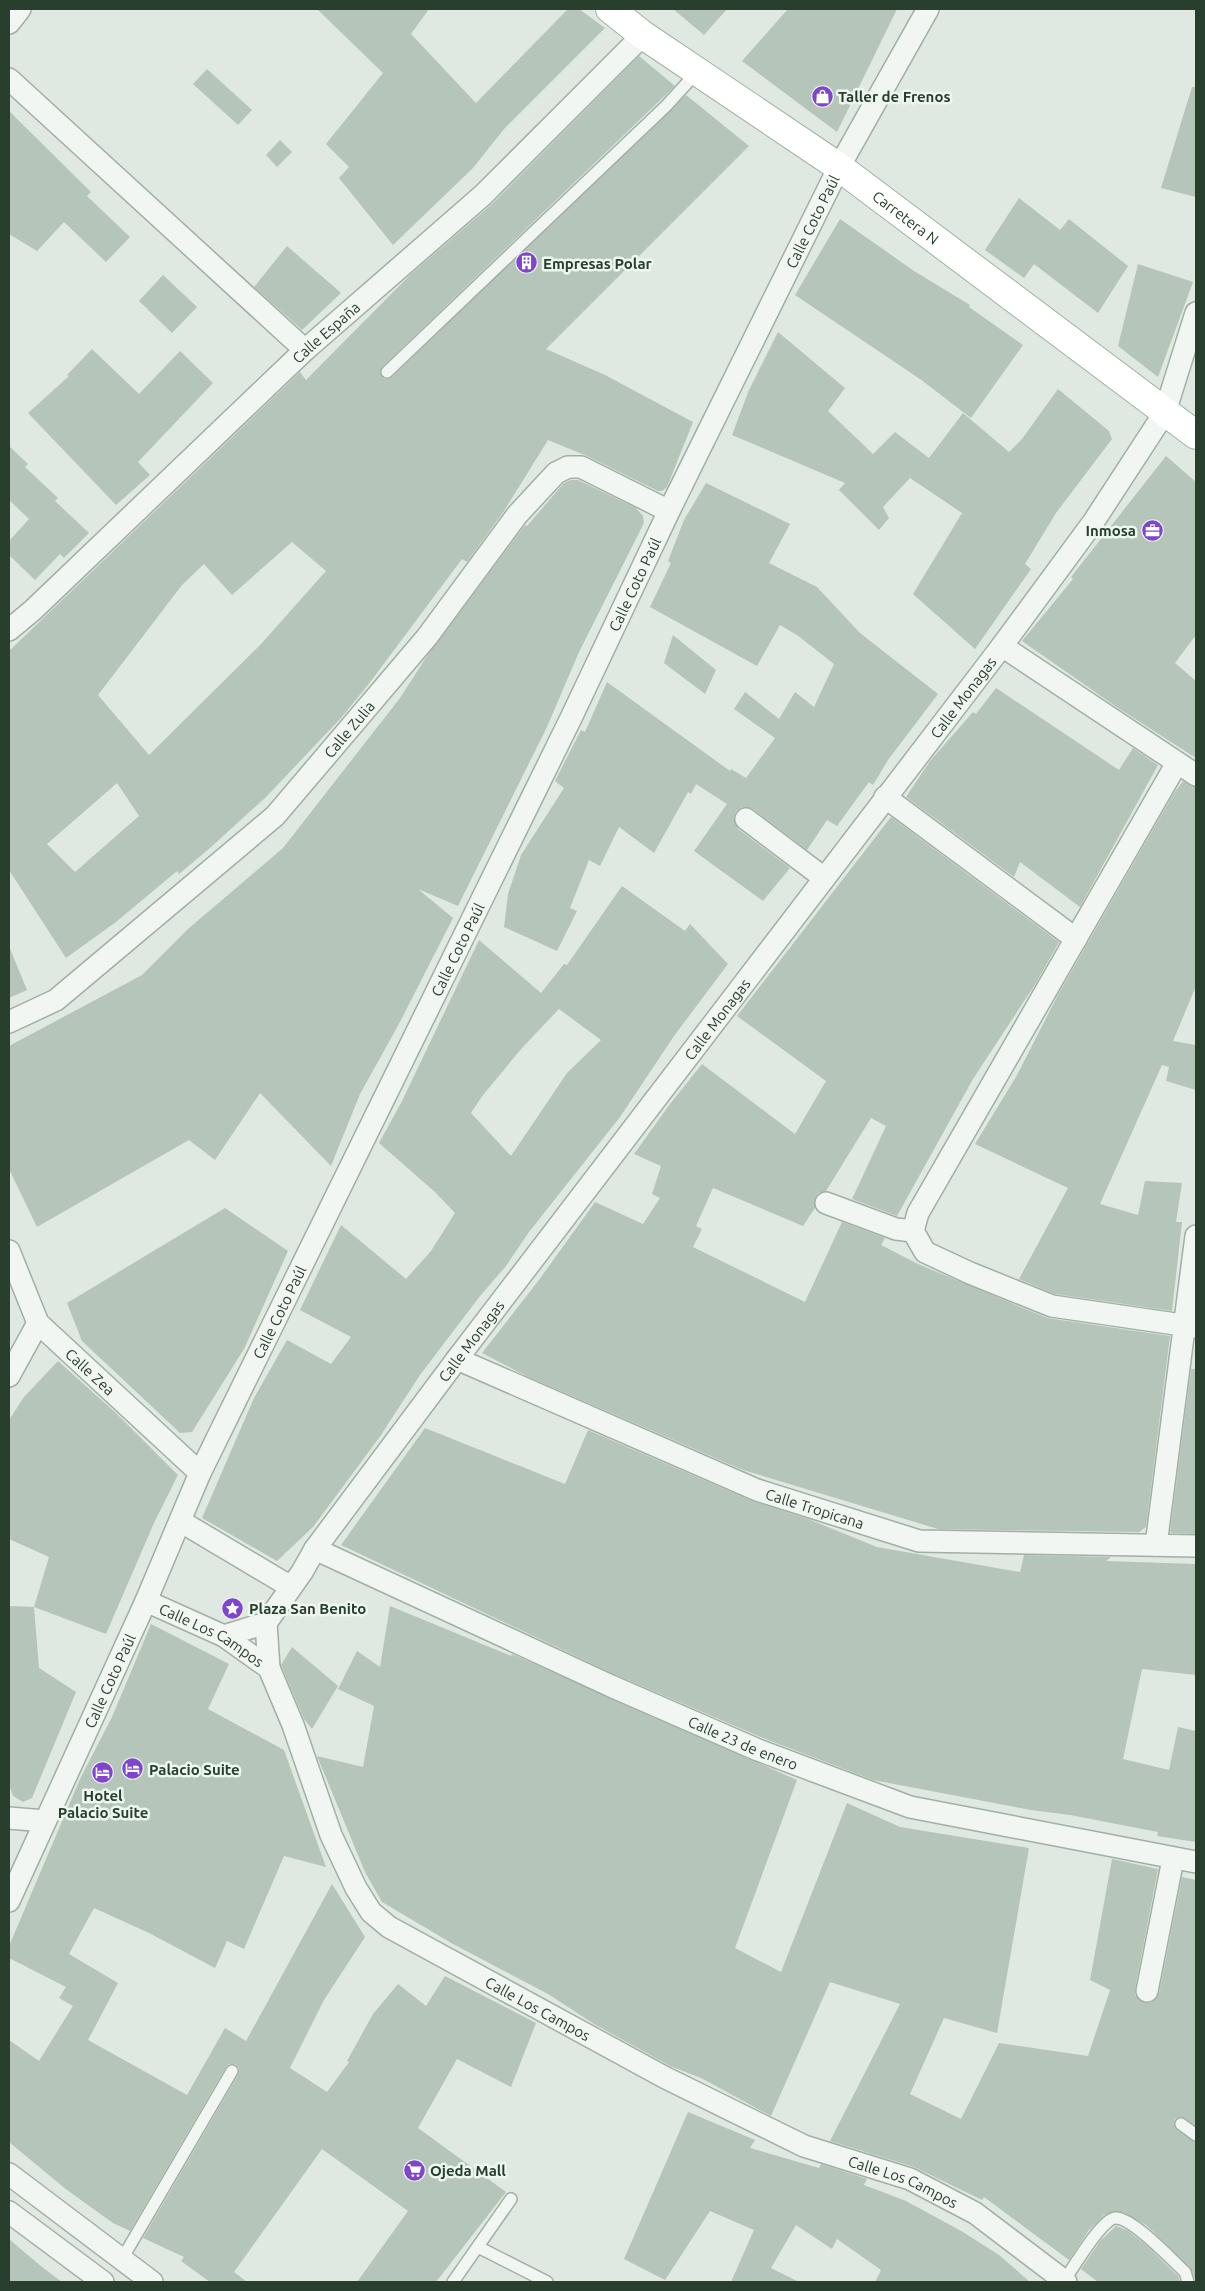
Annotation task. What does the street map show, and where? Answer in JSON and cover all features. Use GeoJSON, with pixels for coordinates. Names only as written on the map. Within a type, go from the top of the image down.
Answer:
{"type":"FeatureCollection","features":[{"type":"Feature","properties":{"kind":"main road","name":"Carretera N"},"geometry":{"type":"LineString","coordinates":[[610,9],[643,34],[839,167],[1196,435]]}},
{"type":"Feature","properties":{"kind":"street"},"geometry":{"type":"LineString","coordinates":[[9,23],[20,9]]}},
{"type":"Feature","properties":{"kind":"street","name":"Calle Coto Paúl"},"geometry":{"type":"LineString","coordinates":[[9,1901],[146,1601],[200,1474],[571,718],[669,511],[839,167],[928,9]]}},
{"type":"Feature","properties":{"kind":"street","name":"Calle España"},"geometry":{"type":"LineString","coordinates":[[9,630],[33,610],[305,350],[483,195],[643,34]]}},
{"type":"Feature","properties":{"kind":"street"},"geometry":{"type":"LineString","coordinates":[[9,79],[305,350]]}},
{"type":"Feature","properties":{"kind":"street","name":"Calle Monagas"},"geometry":{"type":"LineString","coordinates":[[266,1623],[315,1549],[457,1359],[1002,646],[1094,521],[1165,412],[1196,313]]}},
{"type":"Feature","properties":{"kind":"street","name":"Calle Zulia"},"geometry":{"type":"LineString","coordinates":[[9,1022],[56,1000],[275,816],[427,637],[517,514],[556,473],[568,467],[581,466],[669,511]]}},
{"type":"Feature","properties":{"kind":"street"},"geometry":{"type":"LineString","coordinates":[[1002,646],[1196,775]]}},
{"type":"Feature","properties":{"kind":"street"},"geometry":{"type":"LineString","coordinates":[[1177,763],[918,1213],[913,1231],[925,1252],[970,1273],[1052,1306],[1190,1327]]}},
{"type":"Feature","properties":{"kind":"street"},"geometry":{"type":"LineString","coordinates":[[885,797],[1076,938]]}},
{"type":"Feature","properties":{"kind":"street"},"geometry":{"type":"LineString","coordinates":[[746,819],[824,878]]}},
{"type":"Feature","properties":{"kind":"street"},"geometry":{"type":"LineString","coordinates":[[826,1203],[896,1229],[913,1231]]}},
{"type":"Feature","properties":{"kind":"street"},"geometry":{"type":"LineString","coordinates":[[1156,1545],[1190,1327],[1196,1236]]}},
{"type":"Feature","properties":{"kind":"street","name":"Calle Zea"},"geometry":{"type":"LineString","coordinates":[[9,1251],[38,1323],[200,1474]]}},
{"type":"Feature","properties":{"kind":"street"},"geometry":{"type":"LineString","coordinates":[[9,1376],[38,1323]]}},
{"type":"Feature","properties":{"kind":"street","name":"Calle Tropicana"},"geometry":{"type":"LineString","coordinates":[[457,1359],[757,1490],[919,1541],[1196,1546]]}},
{"type":"Feature","properties":{"kind":"street"},"geometry":{"type":"LineString","coordinates":[[180,1521],[291,1587]]}},
{"type":"Feature","properties":{"kind":"street","name":"Calle 23 de enero"},"geometry":{"type":"LineString","coordinates":[[315,1549],[611,1686],[758,1750],[910,1807],[1196,1862]]}},
{"type":"Feature","properties":{"kind":"street","name":"Calle Los Campos"},"geometry":{"type":"LineString","coordinates":[[146,1601],[224,1636],[269,1668],[293,1725],[331,1835],[371,1912],[389,1927],[664,2077],[804,2146],[910,2179],[975,2213],[1065,2282]]}},
{"type":"Feature","properties":{"kind":"street"},"geometry":{"type":"LineString","coordinates":[[224,1636],[266,1623],[269,1668]]}},
{"type":"Feature","properties":{"kind":"street"},"geometry":{"type":"LineString","coordinates":[[9,1818],[45,1821]]}},
{"type":"Feature","properties":{"kind":"street"},"geometry":{"type":"LineString","coordinates":[[1147,1991],[1173,1859]]}},
{"type":"Feature","properties":{"kind":"street"},"geometry":{"type":"LineString","coordinates":[[9,2174],[152,2282]]}},
{"type":"Feature","properties":{"kind":"street"},"geometry":{"type":"LineString","coordinates":[[9,2212],[103,2282]]}},
{"type":"Feature","properties":{"kind":"lane"},"geometry":{"type":"LineString","coordinates":[[387,372],[666,106],[698,71]]}},
{"type":"Feature","properties":{"kind":"lane"},"geometry":{"type":"LineString","coordinates":[[122,2259],[232,2071]]}},
{"type":"Feature","properties":{"kind":"lane"},"geometry":{"type":"LineString","coordinates":[[1181,2124],[1196,2134]]}},
{"type":"Feature","properties":{"kind":"lane"},"geometry":{"type":"LineString","coordinates":[[452,2282],[511,2199]]}},
{"type":"Feature","properties":{"kind":"lane"},"geometry":{"type":"LineString","coordinates":[[1065,2282],[1104,2224],[1114,2218],[1128,2220],[1185,2272],[1188,2282]]}},
{"type":"Feature","properties":{"kind":"lane"},"geometry":{"type":"LineString","coordinates":[[478,2247],[547,2282]]}},
{"type":"Feature","properties":{"kind":"building"},"geometry":{"type":"Polygon","coordinates":[[[317,9],[429,9],[411,34],[476,103],[568,9],[579,9],[605,28],[504,129],[473,168],[393,245],[339,178],[349,167],[326,144],[383,73],[317,9]]]}},
{"type":"Feature","properties":{"kind":"building"},"geometry":{"type":"Polygon","coordinates":[[[673,9],[727,9],[704,35],[673,9]]]}},
{"type":"Feature","properties":{"kind":"building","name":"Taller de Frenos"},"geometry":{"type":"Polygon","coordinates":[[[788,9],[897,9],[837,132],[742,61],[788,9]]]}},
{"type":"Feature","properties":{"kind":"building"},"geometry":{"type":"Polygon","coordinates":[[[639,56],[675,86],[382,367],[380,373],[384,379],[392,377],[686,95],[749,146],[546,349],[605,375],[693,422],[667,487],[662,491],[658,491],[587,456],[548,440],[504,511],[467,562],[462,559],[368,685],[341,718],[266,797],[210,848],[179,874],[177,871],[116,922],[66,958],[9,870],[9,651],[300,372],[306,380],[411,274],[492,204],[639,56]],[[292,542],[232,595],[204,564],[182,585],[98,695],[149,755],[262,643],[326,571],[292,542]],[[117,783],[47,844],[75,872],[139,816],[117,783]]]}},
{"type":"Feature","properties":{"kind":"building"},"geometry":{"type":"Polygon","coordinates":[[[207,69],[252,110],[238,125],[193,84],[207,69]]]}},
{"type":"Feature","properties":{"kind":"building"},"geometry":{"type":"Polygon","coordinates":[[[1192,87],[1196,87],[1196,197],[1161,188],[1192,87]]]}},
{"type":"Feature","properties":{"kind":"building"},"geometry":{"type":"Polygon","coordinates":[[[9,111],[91,192],[87,196],[130,237],[106,262],[64,222],[37,251],[9,234],[9,111]]]}},
{"type":"Feature","properties":{"kind":"building"},"geometry":{"type":"Polygon","coordinates":[[[280,140],[292,152],[277,167],[266,155],[280,140]]]}},
{"type":"Feature","properties":{"kind":"building"},"geometry":{"type":"Polygon","coordinates":[[[1019,198],[1060,230],[1069,219],[1128,266],[1098,313],[1034,264],[1024,278],[985,250],[1019,198]]]}},
{"type":"Feature","properties":{"kind":"building"},"geometry":{"type":"Polygon","coordinates":[[[840,219],[914,271],[970,305],[969,307],[1023,345],[971,418],[920,379],[795,295],[840,219]]]}},
{"type":"Feature","properties":{"kind":"building"},"geometry":{"type":"Polygon","coordinates":[[[287,246],[341,293],[302,330],[254,287],[287,246]]]}},
{"type":"Feature","properties":{"kind":"building"},"geometry":{"type":"Polygon","coordinates":[[[1138,264],[1193,282],[1158,377],[1118,346],[1138,264]]]}},
{"type":"Feature","properties":{"kind":"building"},"geometry":{"type":"Polygon","coordinates":[[[163,275],[197,307],[172,333],[139,301],[163,275]]]}},
{"type":"Feature","properties":{"kind":"building"},"geometry":{"type":"Polygon","coordinates":[[[778,332],[845,388],[828,411],[873,454],[895,432],[929,458],[963,413],[1009,452],[1022,439],[1058,389],[1109,431],[1112,439],[1056,513],[1025,564],[1031,569],[975,649],[913,594],[962,513],[910,478],[883,507],[889,518],[879,530],[839,490],[845,483],[732,435],[749,390],[778,332]]]}},
{"type":"Feature","properties":{"kind":"building"},"geometry":{"type":"Polygon","coordinates":[[[92,349],[139,394],[180,351],[213,383],[138,462],[150,475],[116,505],[28,413],[69,376],[67,375],[92,349]]]}},
{"type":"Feature","properties":{"kind":"building"},"geometry":{"type":"Polygon","coordinates":[[[9,446],[28,464],[25,467],[58,498],[55,501],[89,533],[64,558],[60,554],[35,580],[9,555],[9,541],[29,519],[9,500],[9,446]]]}},
{"type":"Feature","properties":{"kind":"building"},"geometry":{"type":"Polygon","coordinates":[[[1166,456],[1196,482],[1196,635],[1175,663],[1196,681],[1196,758],[1118,708],[1022,641],[1073,579],[1071,577],[1166,456]]]}},
{"type":"Feature","properties":{"kind":"building"},"geometry":{"type":"Polygon","coordinates":[[[578,480],[636,508],[643,516],[644,523],[579,652],[547,727],[458,906],[418,889],[453,918],[400,1022],[360,1094],[331,1166],[260,1093],[215,1160],[189,1140],[37,1227],[9,1169],[9,1046],[142,975],[188,929],[283,848],[400,698],[427,656],[525,525],[527,526],[564,483],[578,480]]]}},
{"type":"Feature","properties":{"kind":"building"},"geometry":{"type":"Polygon","coordinates":[[[706,483],[790,524],[769,563],[817,587],[860,633],[938,694],[888,760],[873,785],[869,782],[837,826],[827,820],[807,850],[753,809],[742,807],[736,811],[734,818],[738,829],[790,868],[763,901],[694,851],[727,804],[696,784],[691,794],[688,792],[654,853],[619,827],[600,866],[589,860],[570,908],[577,911],[557,951],[504,927],[508,894],[521,855],[564,788],[555,781],[581,730],[585,732],[607,682],[730,771],[731,769],[746,778],[775,738],[734,709],[745,692],[779,719],[795,692],[814,707],[834,664],[797,635],[780,625],[757,666],[650,607],[671,563],[668,561],[684,520],[706,483]]]}},
{"type":"Feature","properties":{"kind":"building"},"geometry":{"type":"Polygon","coordinates":[[[673,635],[716,670],[705,694],[664,663],[673,635]]]}},
{"type":"Feature","properties":{"kind":"building"},"geometry":{"type":"Polygon","coordinates":[[[996,688],[1119,770],[1133,748],[1158,765],[1080,907],[1020,862],[1014,877],[906,797],[930,761],[973,712],[976,714],[996,688]]]}},
{"type":"Feature","properties":{"kind":"building"},"geometry":{"type":"Polygon","coordinates":[[[1183,781],[1196,787],[1196,986],[1173,1041],[1196,1045],[1196,1090],[1166,1081],[1169,1067],[1162,1065],[1100,1204],[1138,1215],[1145,1181],[1182,1183],[1176,1222],[1182,1222],[1172,1311],[1055,1294],[1019,1279],[1068,1188],[975,1144],[1016,1077],[1059,993],[1174,793],[1183,781]]]}},
{"type":"Feature","properties":{"kind":"building"},"geometry":{"type":"Polygon","coordinates":[[[891,817],[1059,942],[1036,983],[973,1079],[897,1216],[852,1199],[886,1126],[871,1118],[826,1191],[818,1193],[815,1198],[815,1208],[803,1226],[713,1188],[696,1226],[702,1229],[693,1247],[805,1302],[842,1222],[885,1238],[881,1245],[918,1264],[1047,1318],[1170,1336],[1146,1527],[1139,1532],[938,1529],[743,1470],[528,1377],[482,1353],[539,1280],[595,1202],[643,1224],[660,1198],[652,1194],[661,1166],[634,1154],[702,1064],[795,1134],[826,1081],[737,1016],[891,817]]]}},
{"type":"Feature","properties":{"kind":"building"},"geometry":{"type":"Polygon","coordinates":[[[622,886],[685,931],[690,924],[728,964],[674,1036],[620,1117],[420,1375],[379,1438],[313,1527],[277,1561],[202,1518],[254,1398],[287,1340],[331,1364],[351,1337],[300,1310],[341,1225],[406,1279],[431,1251],[455,1213],[435,1192],[379,1143],[402,1101],[479,940],[541,993],[564,964],[567,965],[622,886]],[[559,1009],[522,1048],[483,1095],[471,1113],[511,1156],[567,1073],[601,1040],[559,1009]]]}},
{"type":"Feature","properties":{"kind":"building"},"geometry":{"type":"Polygon","coordinates":[[[9,946],[27,990],[9,998],[9,946]]]}},
{"type":"Feature","properties":{"kind":"building"},"geometry":{"type":"Polygon","coordinates":[[[225,1208],[288,1251],[244,1349],[192,1432],[180,1433],[82,1341],[67,1303],[225,1208]]]}},
{"type":"Feature","properties":{"kind":"building"},"geometry":{"type":"Polygon","coordinates":[[[58,1361],[116,1413],[178,1475],[154,1523],[106,1634],[34,1607],[49,1557],[9,1539],[9,1420],[24,1397],[58,1361]]]}},
{"type":"Feature","properties":{"kind":"building"},"geometry":{"type":"Polygon","coordinates":[[[1191,1369],[1196,1369],[1196,1534],[1172,1533],[1170,1532],[1191,1369]]]}},
{"type":"Feature","properties":{"kind":"building"},"geometry":{"type":"Polygon","coordinates":[[[425,1428],[565,1484],[588,1430],[752,1501],[808,1519],[877,1547],[1020,1572],[1024,1555],[1111,1557],[1106,1561],[1196,1564],[1196,1675],[1142,1669],[1123,1759],[1169,1770],[1178,1727],[1196,1731],[1196,1842],[1157,1836],[1158,1832],[1070,1815],[1031,1810],[873,1780],[763,1738],[616,1675],[341,1545],[425,1428]]]}},
{"type":"Feature","properties":{"kind":"building"},"geometry":{"type":"Polygon","coordinates":[[[9,1606],[34,1607],[39,1668],[76,1692],[32,1798],[23,1802],[13,1796],[9,1785],[9,1606]]]}},
{"type":"Feature","properties":{"kind":"building"},"geometry":{"type":"Polygon","coordinates":[[[390,1606],[511,1656],[512,1654],[797,1780],[735,1948],[781,1972],[847,1803],[900,1827],[1029,1848],[997,2033],[944,2018],[910,2094],[961,2119],[999,2043],[1088,2056],[1110,1990],[1090,1980],[1112,1859],[1158,1869],[1135,1989],[1135,1995],[1144,2003],[1151,2003],[1159,1993],[1182,1877],[1196,1880],[1196,2126],[1181,2117],[1175,2119],[1174,2124],[1177,2130],[1196,2142],[1196,2282],[1190,2267],[1146,2225],[1125,2213],[1116,2211],[1104,2215],[1089,2230],[1069,2260],[984,2197],[982,2200],[914,2167],[830,2141],[900,2004],[830,1982],[771,2116],[701,2078],[670,2066],[594,2024],[548,1994],[453,1944],[382,1902],[365,1872],[317,1756],[363,1767],[374,1706],[338,1689],[357,1651],[380,1667],[390,1606]]]}},
{"type":"Feature","properties":{"kind":"building"},"geometry":{"type":"Polygon","coordinates":[[[151,1624],[229,1664],[208,1709],[284,1750],[326,1867],[284,1856],[244,1949],[227,1941],[215,1968],[149,1933],[94,1908],[69,1954],[118,1983],[88,2040],[187,2095],[225,2028],[246,2041],[332,1884],[365,1937],[324,2000],[290,2068],[327,2092],[349,2062],[347,2061],[373,2014],[398,1984],[426,2006],[445,1976],[536,2023],[511,2087],[457,2059],[418,2128],[506,2192],[436,2282],[357,2282],[408,2211],[322,2149],[234,2272],[247,2282],[210,2282],[181,2261],[184,2257],[143,2238],[238,2075],[239,2068],[235,2064],[229,2064],[226,2067],[130,2231],[113,2223],[67,2190],[9,2142],[9,2040],[39,2061],[73,2006],[59,1998],[66,1987],[9,1958],[9,1946],[80,1779],[112,1717],[151,1624]]]}},
{"type":"Feature","properties":{"kind":"building"},"geometry":{"type":"Polygon","coordinates":[[[292,1647],[338,1686],[312,1729],[304,1719],[281,1665],[292,1647]]]}},
{"type":"Feature","properties":{"kind":"building"},"geometry":{"type":"Polygon","coordinates":[[[688,2112],[755,2140],[750,2148],[819,2168],[821,2164],[867,2179],[864,2185],[906,2201],[963,2232],[999,2255],[1030,2282],[875,2282],[881,2270],[837,2239],[832,2249],[796,2225],[771,2268],[799,2282],[731,2282],[754,2230],[710,2211],[665,2280],[624,2259],[688,2112]]]}},
{"type":"Feature","properties":{"kind":"building"},"geometry":{"type":"Polygon","coordinates":[[[1116,2226],[1127,2230],[1146,2245],[1178,2276],[1180,2282],[1098,2282],[1081,2269],[1101,2240],[1116,2226]]]}},
{"type":"Feature","properties":{"kind":"building"},"geometry":{"type":"Polygon","coordinates":[[[9,2239],[42,2267],[62,2282],[9,2282],[9,2239]]]}},
{"type":"Feature","properties":{"kind":"place","name":"Taller de Frenos"},"geometry":{"type":"Point","coordinates":[822,96]}},
{"type":"Feature","properties":{"kind":"place","name":"Empresas Polar"},"geometry":{"type":"Point","coordinates":[527,263]}},
{"type":"Feature","properties":{"kind":"place","name":"Inmosa"},"geometry":{"type":"Point","coordinates":[1152,530]}},
{"type":"Feature","properties":{"kind":"place","name":"Plaza San Benito"},"geometry":{"type":"Point","coordinates":[233,1608]}},
{"type":"Feature","properties":{"kind":"place","name":"Palacio Suite"},"geometry":{"type":"Point","coordinates":[133,1769]}},
{"type":"Feature","properties":{"kind":"place","name":"Hotel Palacio Suite"},"geometry":{"type":"Point","coordinates":[103,1772]}},
{"type":"Feature","properties":{"kind":"place","name":"Ojeda Mall"},"geometry":{"type":"Point","coordinates":[414,2170]}}]}
